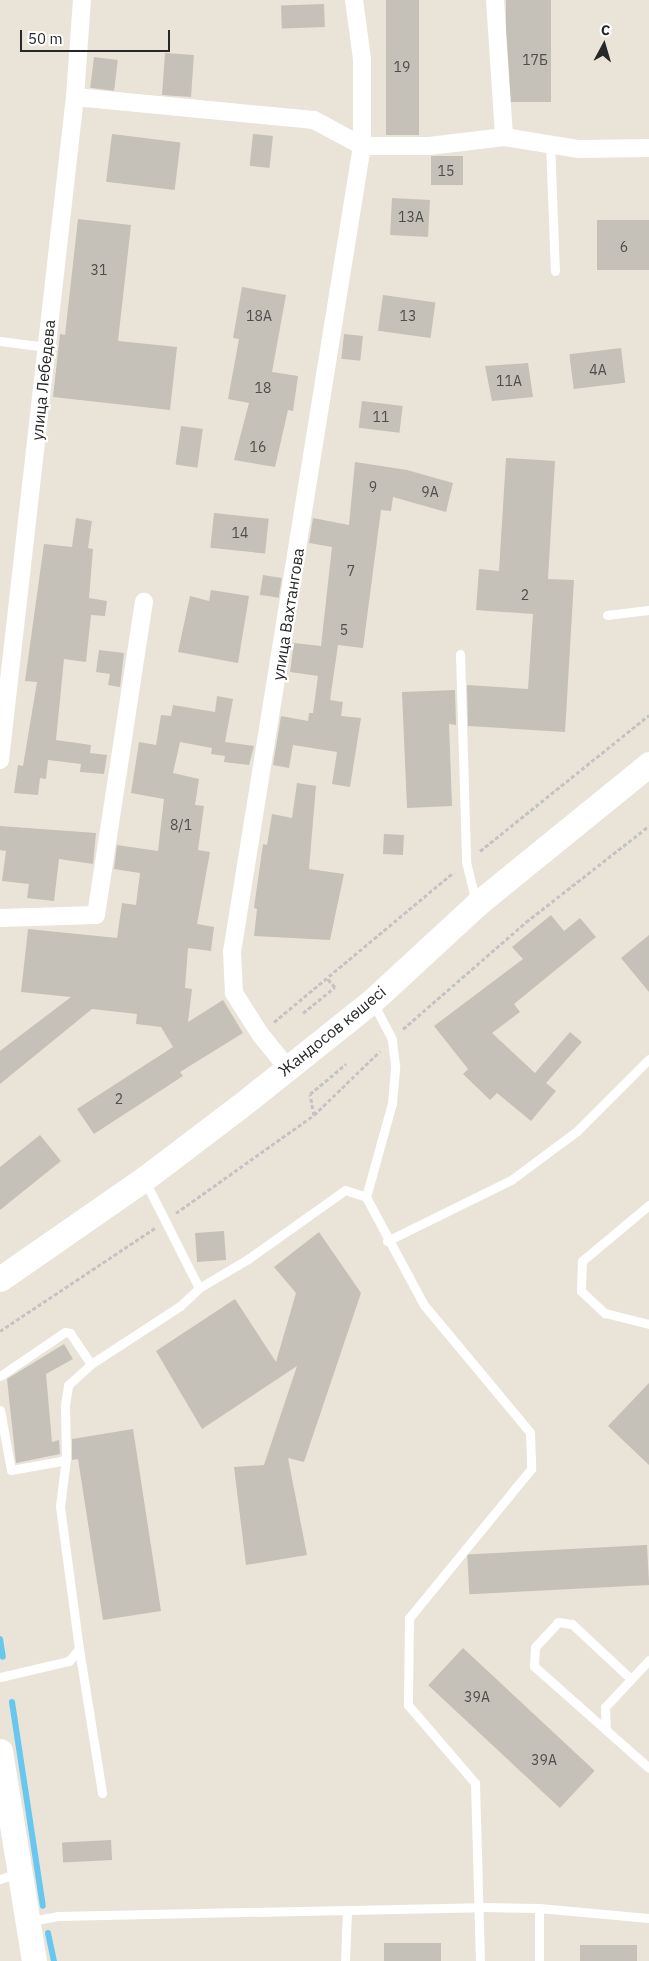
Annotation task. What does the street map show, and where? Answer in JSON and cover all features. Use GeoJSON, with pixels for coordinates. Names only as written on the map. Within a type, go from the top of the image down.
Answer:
{"type":"FeatureCollection","features":[{"type":"Feature","properties":{"kind":"main road","name":"Жандосов көшесі"},"geometry":{"type":"LineString","coordinates":[[0,1278],[144,1179],[286,1066],[372,1001],[477,904],[649,764]]}},
{"type":"Feature","properties":{"kind":"main road"},"geometry":{"type":"LineString","coordinates":[[0,1751],[10,1876],[28,1921],[34,1961]]}},
{"type":"Feature","properties":{"kind":"street","name":"улица Лебедева"},"geometry":{"type":"LineString","coordinates":[[0,760],[75,97],[82,0]]}},
{"type":"Feature","properties":{"kind":"street","name":"улица Вахтангова"},"geometry":{"type":"LineString","coordinates":[[286,1066],[260,1034],[234,993],[232,952],[362,146],[362,59],[354,0]]}},
{"type":"Feature","properties":{"kind":"street"},"geometry":{"type":"LineString","coordinates":[[495,0],[504,137]]}},
{"type":"Feature","properties":{"kind":"street"},"geometry":{"type":"LineString","coordinates":[[75,97],[314,120],[362,146],[429,146],[504,137],[550,142],[578,149],[649,148]]}},
{"type":"Feature","properties":{"kind":"street"},"geometry":{"type":"LineString","coordinates":[[0,918],[96,916],[144,602]]}},
{"type":"Feature","properties":{"kind":"lane"},"geometry":{"type":"LineString","coordinates":[[550,142],[555,272]]}},
{"type":"Feature","properties":{"kind":"lane"},"geometry":{"type":"LineString","coordinates":[[0,341],[47,347]]}},
{"type":"Feature","properties":{"kind":"lane"},"geometry":{"type":"LineString","coordinates":[[607,615],[649,610]]}},
{"type":"Feature","properties":{"kind":"lane"},"geometry":{"type":"LineString","coordinates":[[460,654],[466,862],[477,904]]}},
{"type":"Feature","properties":{"kind":"lane"},"geometry":{"type":"LineString","coordinates":[[372,1001],[392,1039],[395,1066],[392,1103],[366,1197],[387,1241],[424,1305],[530,1432],[531,1468],[409,1618],[408,1705],[475,1783],[480,1907],[480,1961]]}},
{"type":"Feature","properties":{"kind":"lane"},"geometry":{"type":"LineString","coordinates":[[387,1241],[511,1180],[577,1131],[649,1059]]}},
{"type":"Feature","properties":{"kind":"lane"},"geometry":{"type":"LineString","coordinates":[[144,1179],[199,1288]]}},
{"type":"Feature","properties":{"kind":"lane"},"geometry":{"type":"LineString","coordinates":[[102,1793],[60,1506],[66,1458],[65,1405],[68,1385],[91,1364],[180,1306],[199,1288],[248,1259],[345,1190],[366,1197]]}},
{"type":"Feature","properties":{"kind":"lane"},"geometry":{"type":"LineString","coordinates":[[649,1205],[582,1260],[581,1291],[605,1313],[649,1324]]}},
{"type":"Feature","properties":{"kind":"lane"},"geometry":{"type":"LineString","coordinates":[[0,1376],[65,1332],[70,1334],[91,1364]]}},
{"type":"Feature","properties":{"kind":"lane"},"geometry":{"type":"LineString","coordinates":[[0,1410],[11,1470],[66,1458]]}},
{"type":"Feature","properties":{"kind":"lane"},"geometry":{"type":"LineString","coordinates":[[631,1679],[572,1624],[558,1622],[534,1647],[534,1666],[649,1768]]}},
{"type":"Feature","properties":{"kind":"lane"},"geometry":{"type":"LineString","coordinates":[[0,1677],[69,1661],[80,1649]]}},
{"type":"Feature","properties":{"kind":"lane"},"geometry":{"type":"LineString","coordinates":[[606,1730],[605,1708],[649,1660]]}},
{"type":"Feature","properties":{"kind":"lane"},"geometry":{"type":"LineString","coordinates":[[28,1921],[57,1916],[480,1907],[539,1908],[649,1918]]}},
{"type":"Feature","properties":{"kind":"lane"},"geometry":{"type":"LineString","coordinates":[[539,1908],[539,1961]]}},
{"type":"Feature","properties":{"kind":"lane"},"geometry":{"type":"LineString","coordinates":[[345,1961],[347,1911]]}},
{"type":"Feature","properties":{"kind":"path"},"geometry":{"type":"LineString","coordinates":[[0,1331],[165,1222],[314,1115],[392,1039],[526,922],[649,826]]}},
{"type":"Feature","properties":{"kind":"path"},"geometry":{"type":"LineString","coordinates":[[303,1013],[335,987],[327,978]]}},
{"type":"Feature","properties":{"kind":"path"},"geometry":{"type":"LineString","coordinates":[[314,1115],[310,1094],[346,1064]]}},
{"type":"Feature","properties":{"kind":"building"},"geometry":{"type":"Polygon","coordinates":[[[386,0],[419,0],[419,135],[386,135],[386,0]]]}},
{"type":"Feature","properties":{"kind":"building"},"geometry":{"type":"Polygon","coordinates":[[[506,0],[551,0],[551,102],[506,102],[506,0]]]}},
{"type":"Feature","properties":{"kind":"building"},"geometry":{"type":"Polygon","coordinates":[[[324,4],[325,27],[282,28],[281,6],[324,4]]]}},
{"type":"Feature","properties":{"kind":"building"},"geometry":{"type":"Polygon","coordinates":[[[165,53],[194,55],[191,97],[162,95],[165,53]]]}},
{"type":"Feature","properties":{"kind":"building"},"geometry":{"type":"Polygon","coordinates":[[[94,57],[118,60],[114,91],[90,88],[94,57]]]}},
{"type":"Feature","properties":{"kind":"building"},"geometry":{"type":"Polygon","coordinates":[[[112,134],[180,142],[175,190],[106,182],[112,134]]]}},
{"type":"Feature","properties":{"kind":"building"},"geometry":{"type":"Polygon","coordinates":[[[253,134],[273,136],[270,168],[250,166],[253,134]]]}},
{"type":"Feature","properties":{"kind":"building"},"geometry":{"type":"Polygon","coordinates":[[[431,156],[463,156],[463,185],[431,185],[431,156]]]}},
{"type":"Feature","properties":{"kind":"building"},"geometry":{"type":"Polygon","coordinates":[[[392,198],[430,200],[428,237],[390,235],[392,198]]]}},
{"type":"Feature","properties":{"kind":"building"},"geometry":{"type":"Polygon","coordinates":[[[78,219],[131,225],[118,341],[177,347],[170,410],[53,397],[60,334],[65,335],[78,219]]]}},
{"type":"Feature","properties":{"kind":"building"},"geometry":{"type":"Polygon","coordinates":[[[597,220],[649,220],[649,270],[597,270],[597,220]]]}},
{"type":"Feature","properties":{"kind":"building"},"geometry":{"type":"Polygon","coordinates":[[[242,287],[286,295],[272,372],[298,376],[293,411],[288,410],[275,467],[234,460],[249,403],[228,399],[239,339],[233,338],[242,287]]]}},
{"type":"Feature","properties":{"kind":"building"},"geometry":{"type":"Polygon","coordinates":[[[383,295],[435,302],[430,338],[378,331],[383,295]]]}},
{"type":"Feature","properties":{"kind":"building"},"geometry":{"type":"Polygon","coordinates":[[[344,334],[363,336],[360,361],[341,359],[344,334]]]}},
{"type":"Feature","properties":{"kind":"building"},"geometry":{"type":"Polygon","coordinates":[[[621,348],[625,383],[574,389],[569,354],[621,348]]]}},
{"type":"Feature","properties":{"kind":"building"},"geometry":{"type":"Polygon","coordinates":[[[528,363],[533,397],[492,401],[485,366],[528,363]]]}},
{"type":"Feature","properties":{"kind":"building"},"geometry":{"type":"Polygon","coordinates":[[[362,401],[403,406],[399,433],[359,428],[362,401]]]}},
{"type":"Feature","properties":{"kind":"building"},"geometry":{"type":"Polygon","coordinates":[[[181,426],[203,429],[197,468],[176,465],[181,426]]]}},
{"type":"Feature","properties":{"kind":"building"},"geometry":{"type":"Polygon","coordinates":[[[506,458],[555,461],[548,579],[574,580],[565,732],[468,726],[467,685],[528,689],[533,614],[476,610],[479,569],[499,571],[506,458]]]}},
{"type":"Feature","properties":{"kind":"building"},"geometry":{"type":"Polygon","coordinates":[[[355,462],[407,470],[453,483],[446,512],[393,497],[391,511],[381,510],[363,648],[338,645],[330,700],[343,702],[341,716],[361,718],[350,787],[332,784],[337,752],[293,745],[289,768],[273,765],[281,716],[308,721],[309,713],[313,713],[318,676],[290,672],[294,643],[321,646],[332,547],[309,543],[313,518],[349,525],[355,462]]]}},
{"type":"Feature","properties":{"kind":"building"},"geometry":{"type":"Polygon","coordinates":[[[214,513],[269,519],[265,554],[210,548],[214,513]]]}},
{"type":"Feature","properties":{"kind":"building"},"geometry":{"type":"Polygon","coordinates":[[[76,518],[92,521],[88,548],[93,549],[89,598],[107,601],[105,616],[91,615],[86,662],[64,659],[56,740],[91,745],[90,753],[107,755],[104,774],[80,772],[81,764],[48,760],[46,779],[40,778],[38,795],[14,793],[18,765],[23,766],[37,682],[25,681],[44,544],[72,547],[76,518]]]}},
{"type":"Feature","properties":{"kind":"building"},"geometry":{"type":"Polygon","coordinates":[[[263,575],[282,578],[279,598],[260,595],[263,575]]]}},
{"type":"Feature","properties":{"kind":"building"},"geometry":{"type":"Polygon","coordinates":[[[211,590],[249,596],[238,663],[178,652],[190,596],[209,601],[211,590]]]}},
{"type":"Feature","properties":{"kind":"building"},"geometry":{"type":"Polygon","coordinates":[[[99,650],[124,653],[120,687],[108,685],[110,674],[96,672],[99,650]]]}},
{"type":"Feature","properties":{"kind":"building"},"geometry":{"type":"Polygon","coordinates":[[[455,690],[456,725],[449,724],[452,806],[407,808],[402,692],[455,690]]]}},
{"type":"Feature","properties":{"kind":"building"},"geometry":{"type":"Polygon","coordinates":[[[217,696],[233,699],[225,742],[254,746],[249,765],[224,762],[225,756],[211,754],[212,748],[180,742],[173,773],[199,779],[195,805],[204,806],[198,850],[210,852],[197,924],[214,927],[211,951],[188,948],[185,988],[192,989],[188,1022],[223,1000],[243,1033],[180,1072],[183,1076],[94,1134],[77,1109],[173,1047],[161,1027],[136,1024],[137,1014],[92,1009],[0,1084],[0,1051],[71,997],[21,992],[28,929],[117,938],[122,903],[136,905],[140,873],[114,869],[117,845],[158,851],[164,799],[131,793],[139,742],[156,745],[161,715],[171,716],[173,705],[215,712],[217,696]]]}},
{"type":"Feature","properties":{"kind":"building"},"geometry":{"type":"Polygon","coordinates":[[[297,783],[316,786],[309,869],[344,874],[330,940],[254,936],[257,909],[254,908],[263,844],[267,845],[272,814],[292,818],[297,783]]]}},
{"type":"Feature","properties":{"kind":"building"},"geometry":{"type":"Polygon","coordinates":[[[0,826],[96,833],[93,864],[59,859],[54,901],[27,898],[29,884],[2,881],[6,851],[0,850],[0,826]]]}},
{"type":"Feature","properties":{"kind":"building"},"geometry":{"type":"Polygon","coordinates":[[[384,834],[404,835],[403,855],[383,854],[384,834]]]}},
{"type":"Feature","properties":{"kind":"building"},"geometry":{"type":"Polygon","coordinates":[[[551,915],[564,931],[580,918],[596,937],[514,1004],[520,1012],[492,1033],[535,1073],[570,1032],[582,1042],[546,1083],[556,1091],[531,1121],[497,1093],[490,1100],[463,1074],[468,1069],[434,1026],[523,959],[512,947],[551,915]]]}},
{"type":"Feature","properties":{"kind":"building"},"geometry":{"type":"Polygon","coordinates":[[[649,935],[649,992],[621,958],[649,935]]]}},
{"type":"Feature","properties":{"kind":"building"},"geometry":{"type":"Polygon","coordinates":[[[40,1135],[61,1161],[0,1210],[0,1167],[40,1135]]]}},
{"type":"Feature","properties":{"kind":"building"},"geometry":{"type":"Polygon","coordinates":[[[224,1231],[226,1260],[197,1262],[195,1233],[224,1231]]]}},
{"type":"Feature","properties":{"kind":"building"},"geometry":{"type":"Polygon","coordinates":[[[319,1232],[361,1293],[304,1462],[288,1458],[307,1555],[246,1565],[234,1467],[264,1465],[297,1366],[202,1429],[156,1351],[235,1299],[276,1362],[296,1293],[274,1267],[319,1232]]]}},
{"type":"Feature","properties":{"kind":"building"},"geometry":{"type":"Polygon","coordinates":[[[64,1344],[73,1359],[46,1374],[52,1442],[59,1440],[60,1454],[16,1463],[7,1379],[64,1344]]]}},
{"type":"Feature","properties":{"kind":"building"},"geometry":{"type":"Polygon","coordinates":[[[649,1383],[649,1465],[608,1426],[649,1383]]]}},
{"type":"Feature","properties":{"kind":"building"},"geometry":{"type":"Polygon","coordinates":[[[133,1429],[161,1611],[103,1620],[78,1459],[72,1460],[72,1439],[133,1429]]]}},
{"type":"Feature","properties":{"kind":"building"},"geometry":{"type":"Polygon","coordinates":[[[647,1545],[649,1585],[469,1594],[467,1554],[647,1545]]]}},
{"type":"Feature","properties":{"kind":"building"},"geometry":{"type":"Polygon","coordinates":[[[463,1648],[595,1771],[560,1808],[428,1685],[463,1648]]]}},
{"type":"Feature","properties":{"kind":"building"},"geometry":{"type":"Polygon","coordinates":[[[111,1840],[112,1860],[63,1863],[62,1843],[111,1840]]]}},
{"type":"Feature","properties":{"kind":"building"},"geometry":{"type":"Polygon","coordinates":[[[384,1943],[441,1943],[441,1961],[384,1961],[384,1943]]]}},
{"type":"Feature","properties":{"kind":"building"},"geometry":{"type":"Polygon","coordinates":[[[580,1945],[637,1945],[637,1961],[580,1961],[580,1945]]]}},
{"type":"Feature","properties":{"kind":"waterway"},"geometry":{"type":"LineString","coordinates":[[0,1639],[3,1657]]}},
{"type":"Feature","properties":{"kind":"waterway"},"geometry":{"type":"LineString","coordinates":[[12,1702],[43,1906]]}},
{"type":"Feature","properties":{"kind":"waterway"},"geometry":{"type":"LineString","coordinates":[[48,1933],[54,1961]]}}]}
